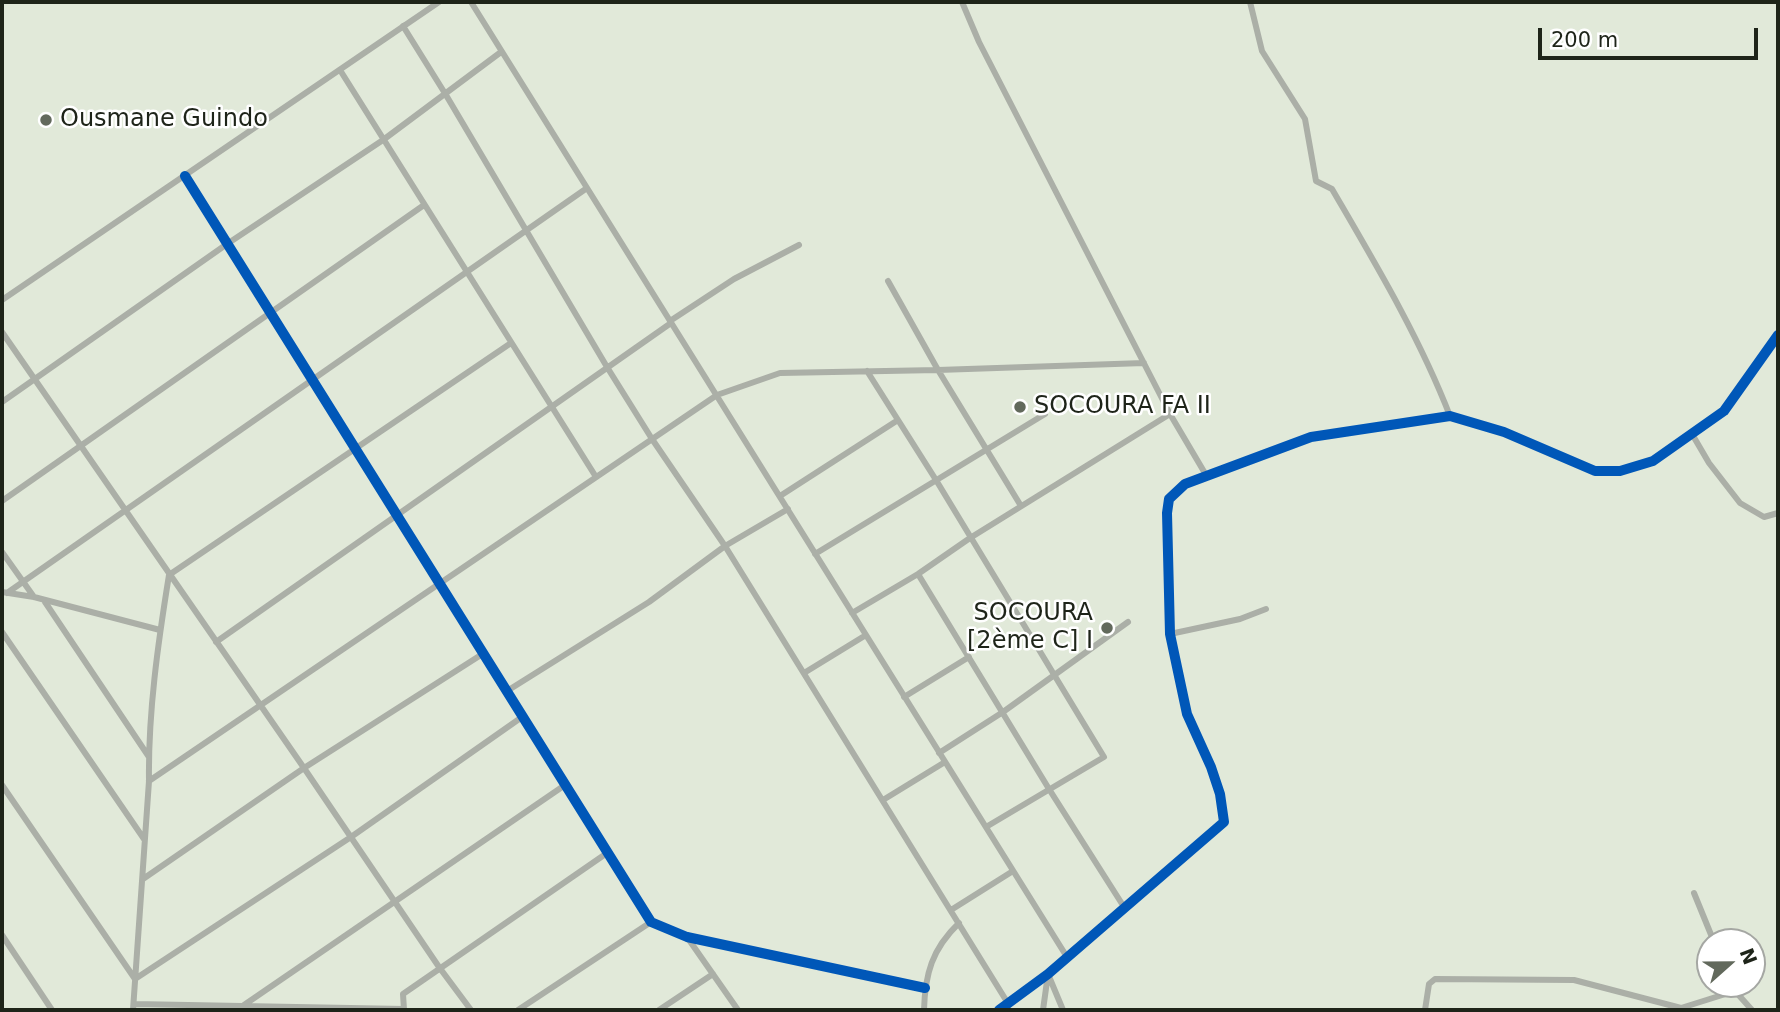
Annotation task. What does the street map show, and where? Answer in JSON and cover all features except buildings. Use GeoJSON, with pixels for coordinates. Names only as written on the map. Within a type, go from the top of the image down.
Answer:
{"type":"FeatureCollection","features":[{"type":"Feature","properties":{"kind":"street"},"geometry":{"type":"LineString","coordinates":[[2,300],[439,2]]}},
{"type":"Feature","properties":{"kind":"street"},"geometry":{"type":"LineString","coordinates":[[471,2],[1067,957]]}},
{"type":"Feature","properties":{"kind":"street"},"geometry":{"type":"LineString","coordinates":[[962,2],[979,42],[1170,414],[1206,475]]}},
{"type":"Feature","properties":{"kind":"street"},"geometry":{"type":"LineString","coordinates":[[1250,2],[1262,51],[1305,118],[1316,181],[1332,189],[1406,318],[1450,416]]}},
{"type":"Feature","properties":{"kind":"street"},"geometry":{"type":"LineString","coordinates":[[403,26],[607,367],[725,546],[1009,1004]]}},
{"type":"Feature","properties":{"kind":"street"},"geometry":{"type":"LineString","coordinates":[[2,402],[227,244],[383,140],[501,52]]}},
{"type":"Feature","properties":{"kind":"street"},"geometry":{"type":"LineString","coordinates":[[340,70],[596,477]]}},
{"type":"Feature","properties":{"kind":"street"},"geometry":{"type":"LineString","coordinates":[[185,176],[650,922],[687,937],[925,988]]}},
{"type":"Feature","properties":{"kind":"street"},"geometry":{"type":"LineString","coordinates":[[4,593],[587,188]]}},
{"type":"Feature","properties":{"kind":"street"},"geometry":{"type":"LineString","coordinates":[[2,501],[424,205]]}},
{"type":"Feature","properties":{"kind":"street"},"geometry":{"type":"LineString","coordinates":[[216,642],[734,279],[799,245]]}},
{"type":"Feature","properties":{"kind":"street"},"geometry":{"type":"LineString","coordinates":[[888,282],[1021,506]]}},
{"type":"Feature","properties":{"kind":"street"},"geometry":{"type":"LineString","coordinates":[[2,332],[471,1010]]}},
{"type":"Feature","properties":{"kind":"street"},"geometry":{"type":"LineString","coordinates":[[999,1010],[1048,974],[1221,826],[1225,817],[1211,766],[1187,714],[1170,634],[1167,513],[1169,499],[1185,484],[1320,435],[1450,416],[1504,432],[1595,471],[1620,471],[1653,461],[1724,411],[1778,335]]}},
{"type":"Feature","properties":{"kind":"street"},"geometry":{"type":"LineString","coordinates":[[511,343],[169,575],[160,630],[149,757],[134,1007],[244,1004],[404,1010],[403,994],[607,853]]}},
{"type":"Feature","properties":{"kind":"street"},"geometry":{"type":"LineString","coordinates":[[149,781],[717,395],[780,373],[1144,363]]}},
{"type":"Feature","properties":{"kind":"street"},"geometry":{"type":"LineString","coordinates":[[867,371],[1104,757],[986,827]]}},
{"type":"Feature","properties":{"kind":"street"},"geometry":{"type":"LineString","coordinates":[[815,554],[1045,414]]}},
{"type":"Feature","properties":{"kind":"street"},"geometry":{"type":"LineString","coordinates":[[852,613],[1170,414]]}},
{"type":"Feature","properties":{"kind":"street"},"geometry":{"type":"LineString","coordinates":[[779,496],[898,420]]}},
{"type":"Feature","properties":{"kind":"street"},"geometry":{"type":"LineString","coordinates":[[1692,434],[1709,463],[1740,503],[1764,517],[1778,513]]}},
{"type":"Feature","properties":{"kind":"street"},"geometry":{"type":"LineString","coordinates":[[507,691],[649,602],[725,546],[788,509]]}},
{"type":"Feature","properties":{"kind":"street"},"geometry":{"type":"LineString","coordinates":[[2,552],[34,597]]}},
{"type":"Feature","properties":{"kind":"street"},"geometry":{"type":"LineString","coordinates":[[918,574],[1124,907]]}},
{"type":"Feature","properties":{"kind":"street"},"geometry":{"type":"LineString","coordinates":[[4,593],[34,597],[160,630]]}},
{"type":"Feature","properties":{"kind":"street"},"geometry":{"type":"LineString","coordinates":[[45,602],[149,757]]}},
{"type":"Feature","properties":{"kind":"street"},"geometry":{"type":"LineString","coordinates":[[1170,634],[1240,619],[1266,609]]}},
{"type":"Feature","properties":{"kind":"street"},"geometry":{"type":"LineString","coordinates":[[939,753],[1055,676],[1128,622]]}},
{"type":"Feature","properties":{"kind":"street"},"geometry":{"type":"LineString","coordinates":[[2,632],[144,839]]}},
{"type":"Feature","properties":{"kind":"street"},"geometry":{"type":"LineString","coordinates":[[804,673],[866,635]]}},
{"type":"Feature","properties":{"kind":"street"},"geometry":{"type":"LineString","coordinates":[[2,647],[9,642]]}},
{"type":"Feature","properties":{"kind":"street"},"geometry":{"type":"LineString","coordinates":[[143,879],[304,768],[484,653]]}},
{"type":"Feature","properties":{"kind":"street"},"geometry":{"type":"LineString","coordinates":[[904,697],[970,657]]}},
{"type":"Feature","properties":{"kind":"street"},"geometry":{"type":"LineString","coordinates":[[135,979],[351,837],[522,717]]}},
{"type":"Feature","properties":{"kind":"street"},"geometry":{"type":"LineString","coordinates":[[883,800],[945,762]]}},
{"type":"Feature","properties":{"kind":"street"},"geometry":{"type":"LineString","coordinates":[[2,785],[135,979]]}},
{"type":"Feature","properties":{"kind":"street"},"geometry":{"type":"LineString","coordinates":[[244,1004],[565,785]]}},
{"type":"Feature","properties":{"kind":"street"},"geometry":{"type":"LineString","coordinates":[[951,910],[1013,871]]}},
{"type":"Feature","properties":{"kind":"street"},"geometry":{"type":"LineString","coordinates":[[1694,893],[1708,928]]}},
{"type":"Feature","properties":{"kind":"street"},"geometry":{"type":"LineString","coordinates":[[518,1010],[650,922]]}},
{"type":"Feature","properties":{"kind":"street"},"geometry":{"type":"LineString","coordinates":[[924,1010],[925,988],[934,954],[959,923]]}},
{"type":"Feature","properties":{"kind":"street"},"geometry":{"type":"LineString","coordinates":[[2,935],[52,1010]]}},
{"type":"Feature","properties":{"kind":"street"},"geometry":{"type":"LineString","coordinates":[[687,937],[738,1010]]}},
{"type":"Feature","properties":{"kind":"street"},"geometry":{"type":"LineString","coordinates":[[659,1010],[713,974]]}},
{"type":"Feature","properties":{"kind":"street"},"geometry":{"type":"LineString","coordinates":[[1043,1010],[1048,974]]}},
{"type":"Feature","properties":{"kind":"street"},"geometry":{"type":"LineString","coordinates":[[1048,974],[1063,1010]]}},
{"type":"Feature","properties":{"kind":"street"},"geometry":{"type":"LineString","coordinates":[[1425,1010],[1429,984],[1435,979],[1574,980],[1681,1009],[1707,998]]}},
{"type":"Feature","properties":{"kind":"cycle path"},"geometry":{"type":"LineString","coordinates":[[185,176],[651,922],[687,937],[925,988]]}},
{"type":"Feature","properties":{"kind":"cycle path"},"geometry":{"type":"LineString","coordinates":[[999,1010],[1048,974],[1224,822],[1220,794],[1211,767],[1187,714],[1170,634],[1167,513],[1169,499],[1185,484],[1311,437],[1450,416],[1504,432],[1595,471],[1620,471],[1653,461],[1724,411],[1778,335]]}},
{"type":"Feature","properties":{"kind":"place","name":"Ousmane Guindo"},"geometry":{"type":"Point","coordinates":[46,120]}},
{"type":"Feature","properties":{"kind":"place","name":"SOCOURA FA II"},"geometry":{"type":"Point","coordinates":[1020,407]}},
{"type":"Feature","properties":{"kind":"place","name":"SOCOURA [2ème C] I"},"geometry":{"type":"Point","coordinates":[1107,628]}}]}
